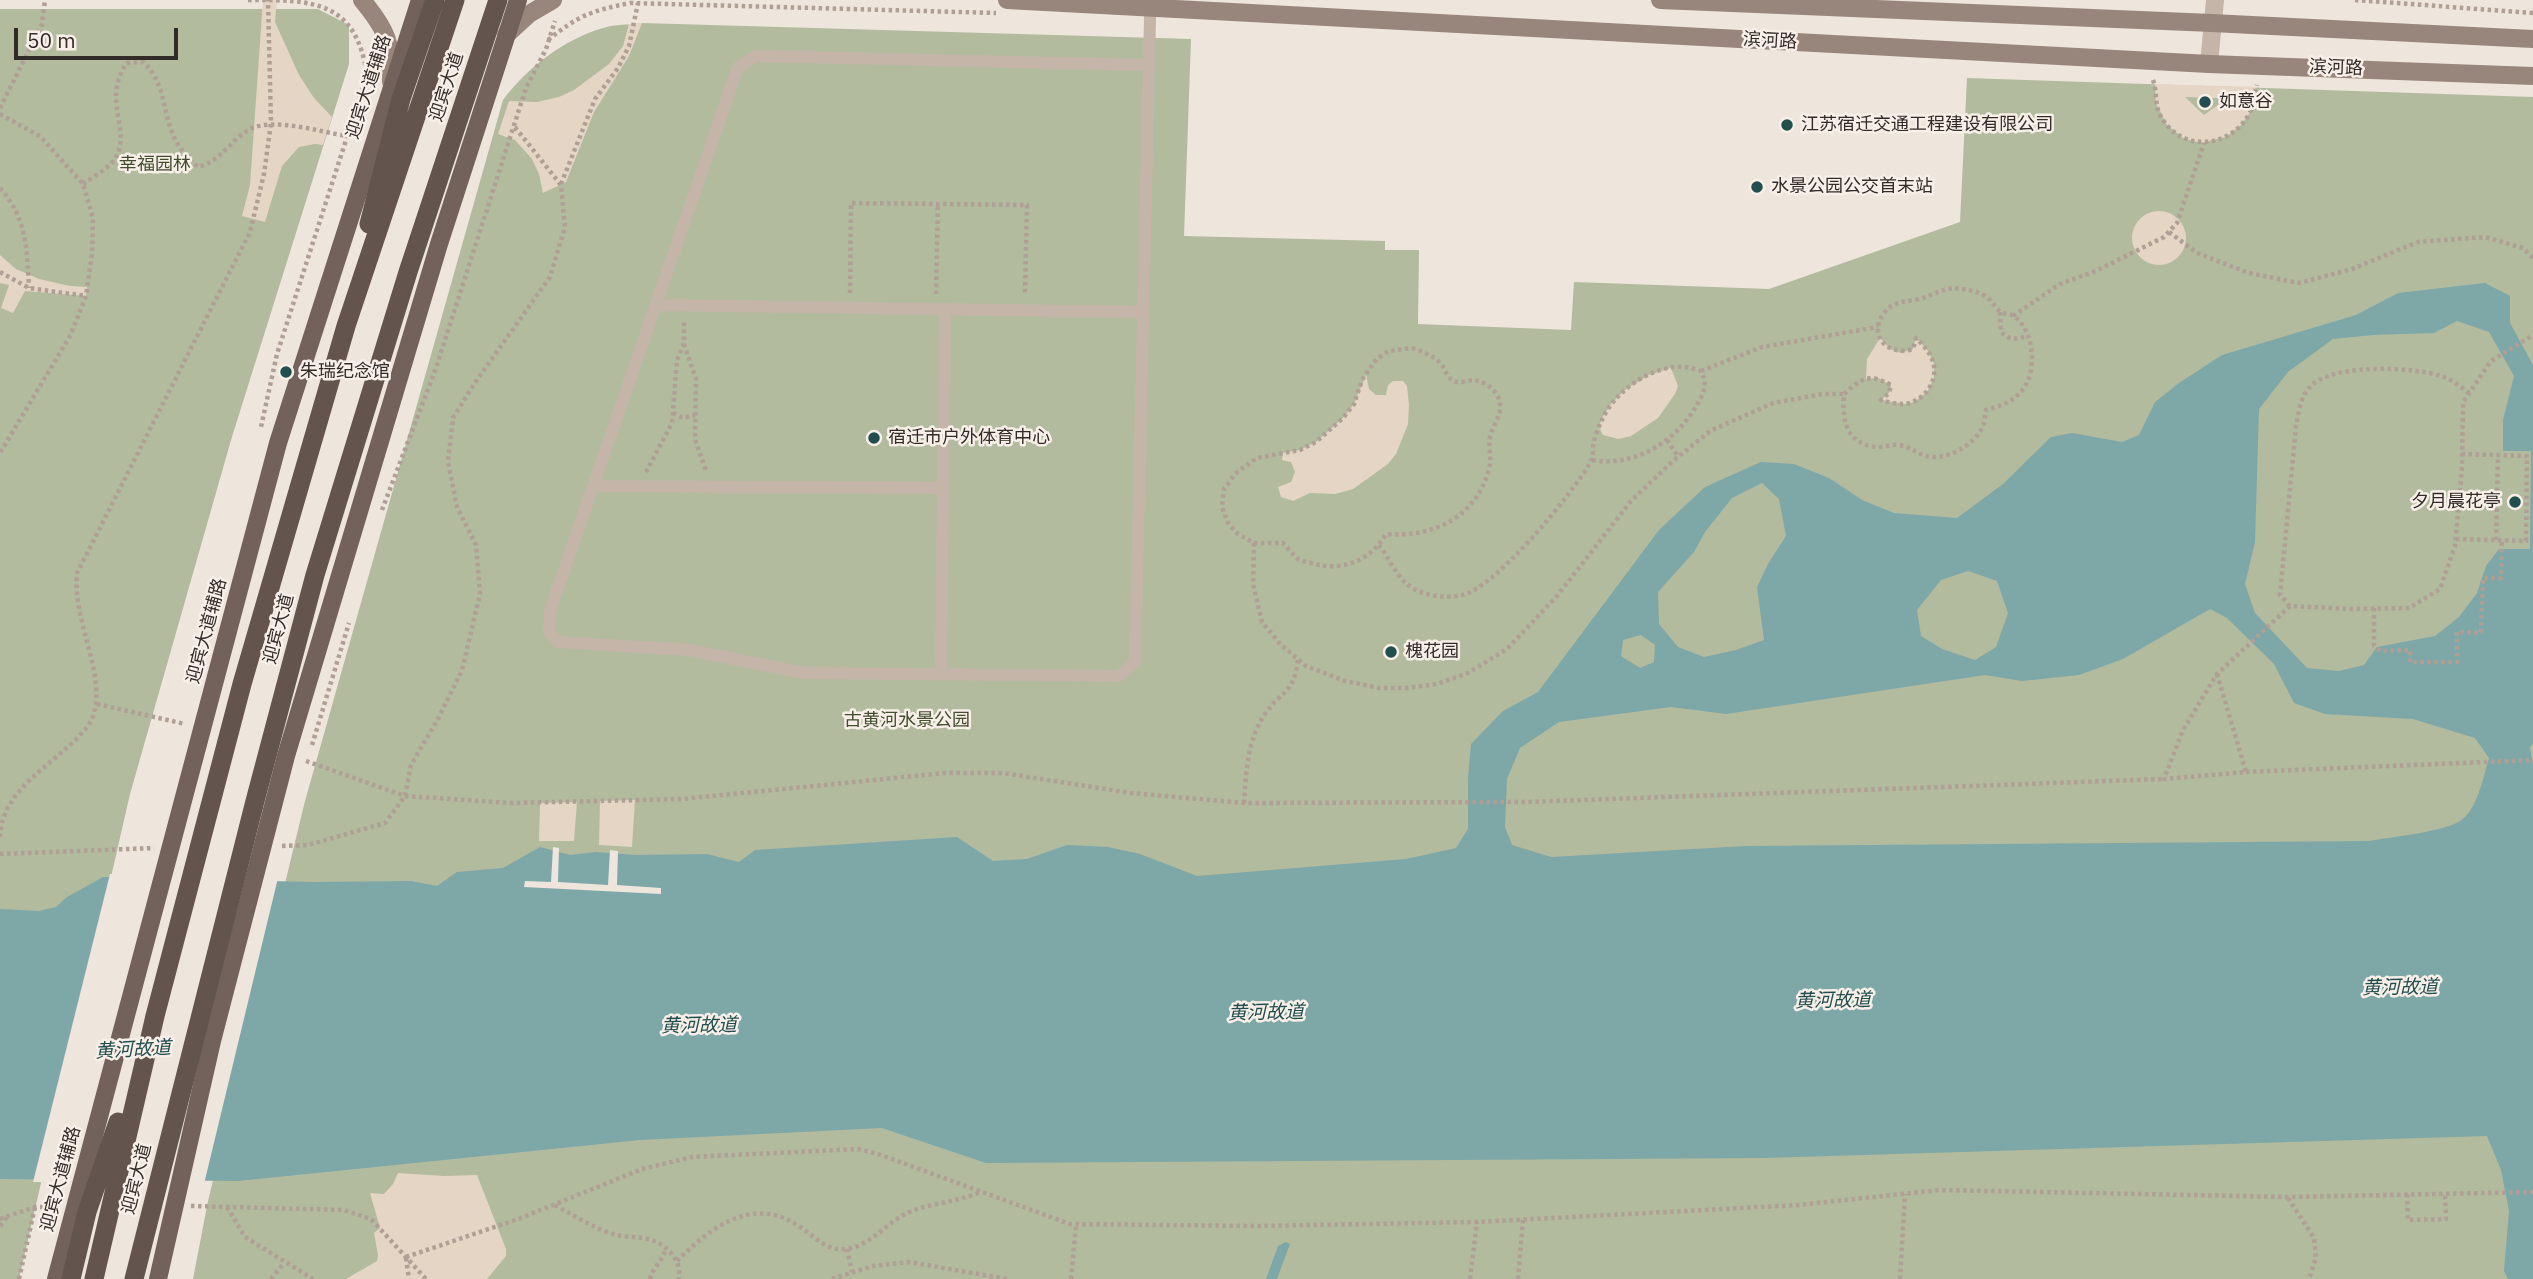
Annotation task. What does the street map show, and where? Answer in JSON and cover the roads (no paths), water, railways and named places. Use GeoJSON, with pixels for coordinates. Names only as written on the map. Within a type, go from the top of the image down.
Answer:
{"type":"FeatureCollection","features":[{"type":"Feature","properties":{"kind":"highway"},"geometry":{"type":"LineString","coordinates":[[346,326],[380,176],[401,99],[435,0]]}},
{"type":"Feature","properties":{"kind":"highway","name":"迎宾大道"},"geometry":{"type":"LineString","coordinates":[[94,1279],[155,1016],[234,710],[346,326],[455,0]]}},
{"type":"Feature","properties":{"kind":"highway","name":"迎宾大道"},"geometry":{"type":"LineString","coordinates":[[135,1279],[255,800],[315,575],[408,272],[499,0]]}},
{"type":"Feature","properties":{"kind":"highway"},"geometry":{"type":"LineString","coordinates":[[71,1279],[87,1212],[155,1016]]}},
{"type":"Feature","properties":{"kind":"main road"},"geometry":{"type":"LineString","coordinates":[[362,0],[379,20],[392,53],[391,86]]}},
{"type":"Feature","properties":{"kind":"main road","name":"迎宾大道辅路"},"geometry":{"type":"LineString","coordinates":[[56,1279],[278,443],[420,0]]}},
{"type":"Feature","properties":{"kind":"main road"},"geometry":{"type":"LineString","coordinates":[[158,1279],[212,1041],[274,800],[439,244],[518,0]]}},
{"type":"Feature","properties":{"kind":"main road","name":"滨河路"},"geometry":{"type":"LineString","coordinates":[[1007,0],[2209,64],[2533,76]]}},
{"type":"Feature","properties":{"kind":"main road","name":"滨河路"},"geometry":{"type":"LineString","coordinates":[[1661,0],[2533,39]]}},
{"type":"Feature","properties":{"kind":"main road"},"geometry":{"type":"LineString","coordinates":[[506,35],[529,14],[556,5]]}},
{"type":"Feature","properties":{"kind":"street"},"geometry":{"type":"LineString","coordinates":[[2209,64],[2215,0]]}},
{"type":"Feature","properties":{"kind":"lane"},"geometry":{"type":"LineString","coordinates":[[1148,65],[756,56],[738,67],[550,611],[549,632],[558,642],[689,650],[804,673],[1119,676],[1135,662],[1150,8]]}},
{"type":"Feature","properties":{"kind":"lane"},"geometry":{"type":"LineString","coordinates":[[656,305],[1143,312]]}},
{"type":"Feature","properties":{"kind":"lane"},"geometry":{"type":"LineString","coordinates":[[940,309],[943,488],[941,675]]}},
{"type":"Feature","properties":{"kind":"lane"},"geometry":{"type":"LineString","coordinates":[[594,486],[943,488]]}},
{"type":"Feature","properties":{"kind":"water","name":"黄河故道"},"geometry":{"type":"Polygon","coordinates":[[[2485,283],[2510,296],[2510,323],[2533,365],[2533,744],[2530,747],[2533,766],[2533,1279],[2508,1279],[2504,1271],[2509,1211],[2501,1170],[2487,1136],[1765,1158],[986,1163],[882,1128],[640,1140],[238,1181],[0,1179],[0,909],[39,911],[56,907],[67,897],[103,877],[313,882],[411,881],[437,886],[457,872],[503,868],[540,847],[570,855],[596,852],[636,855],[707,854],[739,862],[755,850],[957,837],[993,861],[1027,859],[1067,845],[1108,847],[1140,854],[1197,876],[1406,859],[1456,848],[1468,829],[1471,744],[1503,711],[1538,692],[1659,530],[1705,487],[1761,462],[1794,464],[1829,478],[1862,500],[1894,513],[1957,518],[2003,484],[2051,437],[2072,433],[2122,442],[2139,435],[2155,402],[2222,355],[2356,315],[2398,293],[2485,283]],[[2457,321],[2434,333],[2333,339],[2288,372],[2259,409],[2255,542],[2245,584],[2255,613],[2307,668],[2339,671],[2364,665],[2377,647],[2435,636],[2459,617],[2477,593],[2486,566],[2499,549],[2530,549],[2531,451],[2503,451],[2503,420],[2514,376],[2489,332],[2457,321]],[[1762,483],[1732,498],[1705,532],[1694,552],[1658,592],[1659,624],[1678,647],[1704,657],[1764,640],[1757,587],[1786,536],[1779,499],[1762,483]],[[1968,571],[1941,580],[1917,610],[1921,636],[1942,649],[1975,660],[1996,647],[2008,613],[1997,581],[1968,571]],[[2210,609],[2123,659],[2079,675],[2022,681],[1985,675],[1726,714],[1671,707],[1559,722],[1520,748],[1507,779],[1505,827],[1512,845],[1551,857],[1746,846],[2369,841],[2430,831],[2460,821],[2475,801],[2489,758],[2475,738],[2413,719],[2325,714],[2294,703],[2274,664],[2227,618],[2210,609]],[[1641,635],[1623,640],[1621,656],[1640,668],[1654,662],[1655,645],[1641,635]]]}},
{"type":"Feature","properties":{"kind":"water"},"geometry":{"type":"Polygon","coordinates":[[[1286,1242],[1290,1244],[1277,1279],[1266,1279],[1278,1246],[1286,1242]]]}},
{"type":"Feature","properties":{"kind":"place","name":"如意谷"},"geometry":{"type":"Point","coordinates":[2205,102]}},
{"type":"Feature","properties":{"kind":"place","name":"江苏宿迁交通工程建设有限公司"},"geometry":{"type":"Point","coordinates":[1787,125]}},
{"type":"Feature","properties":{"kind":"place","name":"水景公园公交首末站"},"geometry":{"type":"Point","coordinates":[1757,187]}},
{"type":"Feature","properties":{"kind":"place","name":"朱瑞纪念馆"},"geometry":{"type":"Point","coordinates":[286,372]}},
{"type":"Feature","properties":{"kind":"place","name":"宿迁市户外体育中心"},"geometry":{"type":"Point","coordinates":[874,438]}},
{"type":"Feature","properties":{"kind":"place","name":"夕月晨花亭"},"geometry":{"type":"Point","coordinates":[2515,502]}},
{"type":"Feature","properties":{"kind":"place","name":"槐花园"},"geometry":{"type":"Point","coordinates":[1391,652]}},
{"type":"Feature","properties":{"kind":"park label","name":"幸福园林"},"geometry":{"type":"Point","coordinates":[155,165]}},
{"type":"Feature","properties":{"kind":"park label","name":"古黄河水景公园"},"geometry":{"type":"Point","coordinates":[907,721]}}]}
